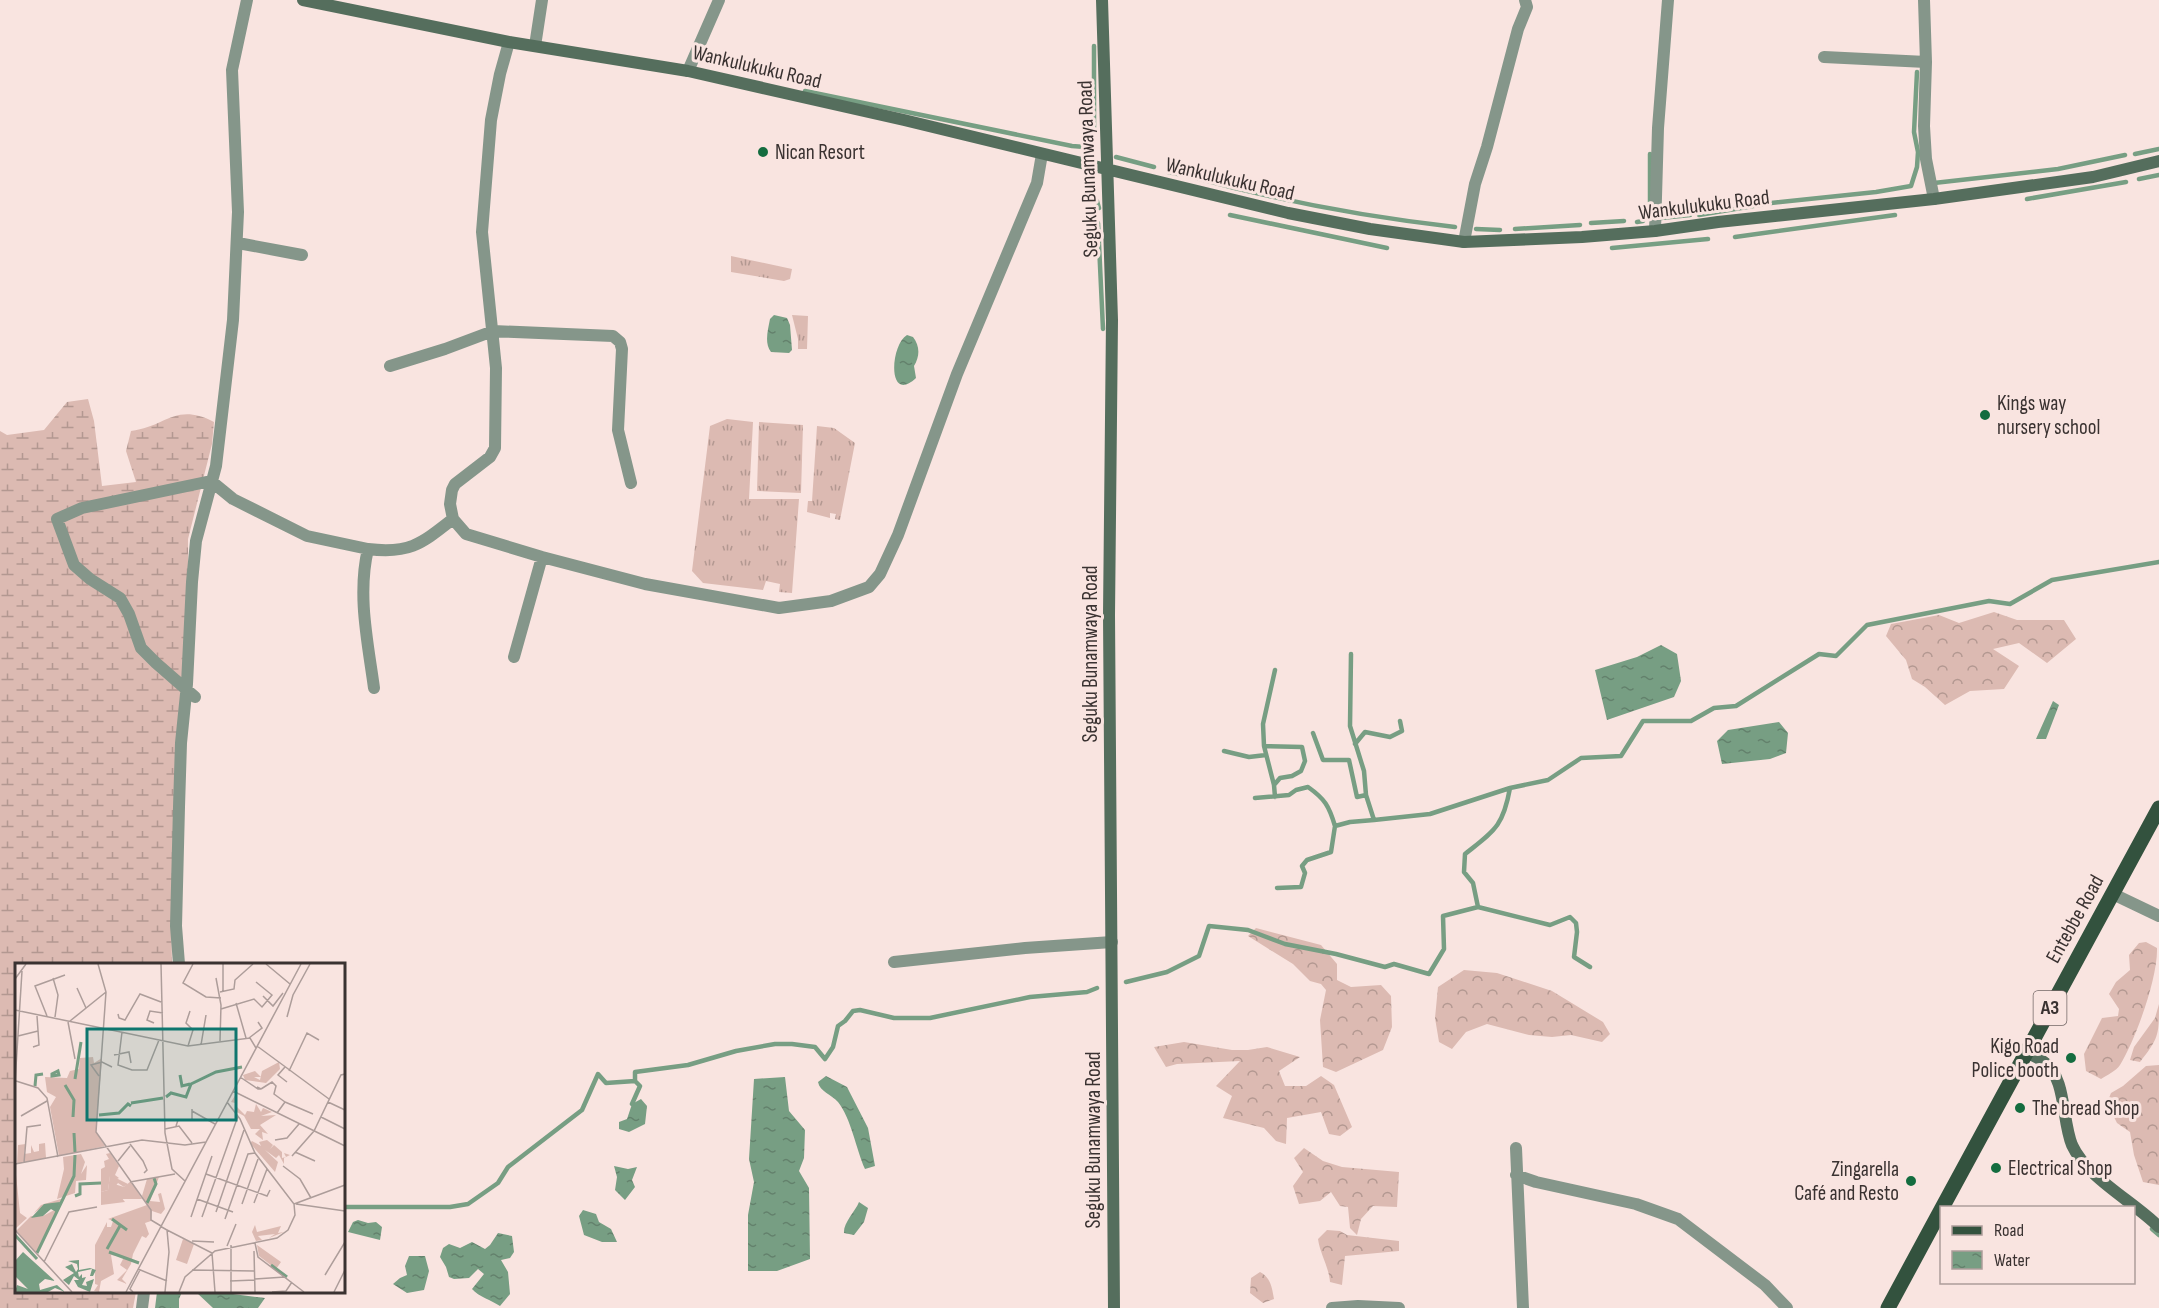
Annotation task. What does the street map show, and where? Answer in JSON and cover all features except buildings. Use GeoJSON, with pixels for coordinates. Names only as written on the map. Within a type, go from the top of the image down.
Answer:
{"type":"FeatureCollection","features":[{"type":"Feature","properties":{"kind":"main road","name":"Wankulukuku Road"},"geometry":{"type":"LineString","coordinates":[[303,0],[509,42],[688,71],[1288,213],[1370,229],[1464,242],[1552,239],[1655,231],[1934,199],[2093,177],[2159,161]]}},
{"type":"Feature","properties":{"kind":"main road","name":"Seguku Bunamwaya Road"},"geometry":{"type":"LineString","coordinates":[[1102,0],[1112,321],[1109,568],[1114,1308]]}},
{"type":"Feature","properties":{"kind":"main road","name":"Entebbe Road"},"geometry":{"type":"LineString","coordinates":[[1943,1206],[2159,808]]}},
{"type":"Feature","properties":{"kind":"main road"},"geometry":{"type":"LineString","coordinates":[[2025,1052],[2045,1062],[2054,1072],[2059,1084],[2067,1130],[2073,1147],[2090,1170],[2134,1206]]}},
{"type":"Feature","properties":{"kind":"main road"},"geometry":{"type":"LineString","coordinates":[[2135,1207],[2159,1227]]}},
{"type":"Feature","properties":{"kind":"main road","name":"Entebbe Road"},"geometry":{"type":"LineString","coordinates":[[1888,1308],[1940,1212]]}},
{"type":"Feature","properties":{"kind":"street"},"geometry":{"type":"LineString","coordinates":[[179,963],[176,926],[181,743],[191,693],[192,582],[196,541],[216,466],[233,320],[238,212],[232,70],[247,0]]}},
{"type":"Feature","properties":{"kind":"street"},"geometry":{"type":"LineString","coordinates":[[535,46],[542,0]]}},
{"type":"Feature","properties":{"kind":"street"},"geometry":{"type":"LineString","coordinates":[[688,71],[719,0]]}},
{"type":"Feature","properties":{"kind":"street"},"geometry":{"type":"LineString","coordinates":[[1464,242],[1475,184],[1518,29],[1527,7],[1525,0]]}},
{"type":"Feature","properties":{"kind":"street"},"geometry":{"type":"LineString","coordinates":[[1655,231],[1658,128],[1668,0]]}},
{"type":"Feature","properties":{"kind":"street"},"geometry":{"type":"LineString","coordinates":[[1924,0],[1926,62],[1924,126],[1926,159],[1934,199]]}},
{"type":"Feature","properties":{"kind":"street"},"geometry":{"type":"LineString","coordinates":[[509,42],[491,120],[482,232],[496,368],[495,448],[490,457],[455,484],[450,504],[453,519],[466,534],[645,584],[779,608],[831,601],[869,587],[880,574],[898,535],[957,374],[1037,183],[1042,154]]}},
{"type":"Feature","properties":{"kind":"street"},"geometry":{"type":"LineString","coordinates":[[1824,57],[1926,62]]}},
{"type":"Feature","properties":{"kind":"street"},"geometry":{"type":"LineString","coordinates":[[238,243],[302,255]]}},
{"type":"Feature","properties":{"kind":"street"},"geometry":{"type":"LineString","coordinates":[[390,366],[493,331],[609,334],[620,342],[622,350],[618,430],[631,483]]}},
{"type":"Feature","properties":{"kind":"street"},"geometry":{"type":"LineString","coordinates":[[211,481],[233,499],[307,536],[368,549],[402,550],[415,546],[453,519]]}},
{"type":"Feature","properties":{"kind":"street"},"geometry":{"type":"LineString","coordinates":[[191,693],[141,648],[129,614],[120,597],[90,579],[74,565],[57,519],[82,508],[211,481]]}},
{"type":"Feature","properties":{"kind":"street"},"geometry":{"type":"LineString","coordinates":[[368,549],[364,567],[364,613],[374,688]]}},
{"type":"Feature","properties":{"kind":"street"},"geometry":{"type":"LineString","coordinates":[[514,657],[542,557]]}},
{"type":"Feature","properties":{"kind":"street"},"geometry":{"type":"LineString","coordinates":[[2113,894],[2159,916]]}},
{"type":"Feature","properties":{"kind":"street"},"geometry":{"type":"LineString","coordinates":[[894,962],[1025,948],[1112,942]]}},
{"type":"Feature","properties":{"kind":"street"},"geometry":{"type":"LineString","coordinates":[[1516,1148],[1523,1308]]}},
{"type":"Feature","properties":{"kind":"street"},"geometry":{"type":"LineString","coordinates":[[1516,1175],[1536,1182],[1636,1204],[1678,1219],[1765,1285],[1787,1308]]}},
{"type":"Feature","properties":{"kind":"street"},"geometry":{"type":"LineString","coordinates":[[142,1308],[144,1293]]}},
{"type":"Feature","properties":{"kind":"street"},"geometry":{"type":"LineString","coordinates":[[1332,1308],[1358,1306],[1399,1308]]}},
{"type":"Feature","properties":{"kind":"green space"},"geometry":{"type":"Polygon","coordinates":[[[731,256],[792,269],[790,279],[784,281],[731,272],[731,256]]]}},
{"type":"Feature","properties":{"kind":"green space"},"geometry":{"type":"Polygon","coordinates":[[[792,315],[808,316],[807,349],[798,349],[792,315]]]}},
{"type":"Feature","properties":{"kind":"green space"},"geometry":{"type":"Polygon","coordinates":[[[88,399],[94,421],[102,486],[136,482],[126,451],[131,431],[189,414],[214,422],[212,444],[188,539],[188,583],[171,912],[172,963],[15,963],[15,1293],[136,1293],[133,1308],[0,1308],[0,431],[7,435],[44,430],[67,402],[88,399]]]}},
{"type":"Feature","properties":{"kind":"green space"},"geometry":{"type":"Polygon","coordinates":[[[727,419],[753,422],[749,499],[799,499],[792,593],[779,592],[780,584],[766,581],[763,590],[703,583],[692,571],[710,426],[727,419]]]}},
{"type":"Feature","properties":{"kind":"green space"},"geometry":{"type":"Polygon","coordinates":[[[759,422],[803,425],[801,493],[757,491],[759,422]]]}},
{"type":"Feature","properties":{"kind":"green space"},"geometry":{"type":"Polygon","coordinates":[[[817,426],[834,428],[855,443],[840,520],[835,519],[836,514],[830,513],[830,518],[807,512],[808,501],[812,501],[817,426]]]}},
{"type":"Feature","properties":{"kind":"green space"},"geometry":{"type":"Polygon","coordinates":[[[1994,612],[2017,620],[2064,620],[2076,639],[2047,663],[2019,643],[1993,649],[2019,666],[2004,689],[1970,691],[1945,705],[1912,679],[1906,660],[1886,636],[1891,624],[1939,615],[1959,623],[1994,612]]]}},
{"type":"Feature","properties":{"kind":"green space"},"geometry":{"type":"Polygon","coordinates":[[[1256,928],[1321,945],[1337,964],[1337,980],[1351,987],[1381,985],[1391,996],[1392,1027],[1383,1050],[1336,1072],[1323,1067],[1320,1020],[1326,990],[1321,984],[1310,981],[1293,964],[1248,936],[1256,928]]]}},
{"type":"Feature","properties":{"kind":"green space"},"geometry":{"type":"Polygon","coordinates":[[[2146,942],[2157,948],[2154,975],[2145,1008],[2133,1040],[2120,1065],[2101,1079],[2086,1071],[2084,1054],[2102,1018],[2118,1016],[2119,1009],[2109,994],[2116,982],[2130,970],[2129,955],[2139,943],[2146,942]]]}},
{"type":"Feature","properties":{"kind":"green space"},"geometry":{"type":"Polygon","coordinates":[[[1464,970],[1497,973],[1552,991],[1603,1022],[1610,1034],[1602,1042],[1571,1035],[1552,1037],[1529,1035],[1487,1024],[1466,1032],[1452,1049],[1439,1042],[1435,1018],[1438,987],[1464,970]]]}},
{"type":"Feature","properties":{"kind":"green space"},"geometry":{"type":"Polygon","coordinates":[[[2159,1004],[2157,1036],[2140,1062],[2130,1060],[2134,1047],[2155,1018],[2159,1004]]]}},
{"type":"Feature","properties":{"kind":"green space"},"geometry":{"type":"Polygon","coordinates":[[[1184,1042],[1232,1050],[1267,1047],[1300,1057],[1279,1071],[1285,1086],[1306,1086],[1321,1076],[1334,1085],[1352,1127],[1340,1136],[1329,1134],[1321,1112],[1287,1118],[1286,1144],[1276,1141],[1264,1128],[1223,1118],[1232,1096],[1216,1086],[1240,1061],[1177,1064],[1166,1067],[1154,1047],[1184,1042]]]}},
{"type":"Feature","properties":{"kind":"green space"},"geometry":{"type":"Polygon","coordinates":[[[2159,1065],[2159,1185],[2143,1182],[2134,1155],[2130,1132],[2117,1123],[2107,1103],[2111,1093],[2146,1066],[2159,1065]]]}},
{"type":"Feature","properties":{"kind":"green space"},"geometry":{"type":"Polygon","coordinates":[[[1304,1148],[1323,1161],[1342,1167],[1399,1172],[1397,1207],[1373,1206],[1361,1219],[1357,1235],[1350,1228],[1348,1207],[1340,1206],[1331,1192],[1320,1201],[1299,1204],[1293,1186],[1303,1172],[1294,1158],[1304,1148]]]}},
{"type":"Feature","properties":{"kind":"green space"},"geometry":{"type":"Polygon","coordinates":[[[1327,1230],[1340,1231],[1347,1235],[1399,1241],[1399,1251],[1345,1256],[1342,1285],[1330,1282],[1318,1239],[1327,1230]]]}},
{"type":"Feature","properties":{"kind":"green space"},"geometry":{"type":"Polygon","coordinates":[[[1260,1272],[1269,1280],[1274,1299],[1263,1303],[1250,1293],[1251,1278],[1260,1272]]]}},
{"type":"Feature","properties":{"kind":"water"},"geometry":{"type":"Polygon","coordinates":[[[774,315],[787,318],[790,325],[792,350],[789,353],[771,352],[769,348],[768,332],[770,319],[774,315]]]}},
{"type":"Feature","properties":{"kind":"water"},"geometry":{"type":"Polygon","coordinates":[[[907,335],[913,337],[918,347],[914,366],[916,378],[907,384],[900,384],[894,370],[895,360],[901,341],[907,335]]]}},
{"type":"Feature","properties":{"kind":"water"},"geometry":{"type":"Polygon","coordinates":[[[1661,645],[1677,654],[1681,681],[1674,697],[1607,720],[1595,670],[1637,657],[1661,645]]]}},
{"type":"Feature","properties":{"kind":"water"},"geometry":{"type":"Polygon","coordinates":[[[2053,701],[2059,705],[2046,739],[2036,739],[2053,701]]]}},
{"type":"Feature","properties":{"kind":"water"},"geometry":{"type":"Polygon","coordinates":[[[1779,722],[1788,733],[1786,753],[1770,759],[1722,764],[1717,741],[1728,730],[1779,722]]]}},
{"type":"Feature","properties":{"kind":"water"},"geometry":{"type":"Polygon","coordinates":[[[826,1076],[847,1087],[868,1128],[875,1166],[865,1169],[843,1109],[819,1085],[818,1082],[826,1076]]]}},
{"type":"Feature","properties":{"kind":"water"},"geometry":{"type":"Polygon","coordinates":[[[785,1077],[789,1111],[805,1130],[804,1158],[799,1171],[809,1188],[810,1259],[777,1271],[748,1271],[748,1215],[754,1182],[749,1159],[754,1079],[785,1077]]]}},
{"type":"Feature","properties":{"kind":"water"},"geometry":{"type":"Polygon","coordinates":[[[641,1099],[647,1106],[645,1124],[629,1132],[619,1129],[619,1122],[627,1119],[632,1104],[641,1099]]]}},
{"type":"Feature","properties":{"kind":"water"},"geometry":{"type":"Polygon","coordinates":[[[614,1166],[628,1169],[637,1167],[632,1180],[635,1187],[625,1200],[615,1190],[617,1177],[614,1166]]]}},
{"type":"Feature","properties":{"kind":"water"},"geometry":{"type":"Polygon","coordinates":[[[859,1202],[868,1208],[864,1222],[854,1235],[844,1233],[845,1225],[859,1202]]]}},
{"type":"Feature","properties":{"kind":"water"},"geometry":{"type":"Polygon","coordinates":[[[583,1210],[596,1214],[599,1222],[611,1229],[617,1242],[602,1242],[584,1235],[579,1216],[583,1210]]]}},
{"type":"Feature","properties":{"kind":"water"},"geometry":{"type":"Polygon","coordinates":[[[358,1220],[368,1223],[376,1222],[382,1227],[380,1240],[348,1232],[353,1222],[358,1220]]]}},
{"type":"Feature","properties":{"kind":"water"},"geometry":{"type":"Polygon","coordinates":[[[498,1233],[512,1236],[514,1252],[510,1258],[501,1260],[508,1272],[510,1294],[500,1306],[472,1289],[484,1274],[478,1269],[469,1278],[454,1279],[449,1277],[440,1257],[443,1248],[449,1244],[460,1248],[472,1242],[485,1249],[498,1233]]]}},
{"type":"Feature","properties":{"kind":"water"},"geometry":{"type":"Polygon","coordinates":[[[409,1256],[425,1256],[429,1271],[424,1290],[407,1293],[393,1284],[407,1275],[405,1266],[409,1256]]]}},
{"type":"Feature","properties":{"kind":"water"},"geometry":{"type":"Polygon","coordinates":[[[157,1293],[182,1293],[179,1308],[155,1308],[157,1293]]]}},
{"type":"Feature","properties":{"kind":"water"},"geometry":{"type":"Polygon","coordinates":[[[197,1293],[222,1293],[265,1298],[258,1308],[213,1308],[197,1293]]]}},
{"type":"Feature","properties":{"kind":"waterway"},"geometry":{"type":"LineString","coordinates":[[805,91],[1085,147],[1094,130],[1094,46]]}},
{"type":"Feature","properties":{"kind":"waterway"},"geometry":{"type":"LineString","coordinates":[[1699,215],[1771,203],[1911,186],[1917,167],[1918,152],[1914,132],[1917,72]]}},
{"type":"Feature","properties":{"kind":"waterway"},"geometry":{"type":"LineString","coordinates":[[2135,154],[2159,149]]}},
{"type":"Feature","properties":{"kind":"waterway"},"geometry":{"type":"LineString","coordinates":[[1650,154],[1650,202]]}},
{"type":"Feature","properties":{"kind":"waterway"},"geometry":{"type":"LineString","coordinates":[[1934,183],[2058,169],[2125,155]]}},
{"type":"Feature","properties":{"kind":"waterway"},"geometry":{"type":"LineString","coordinates":[[1116,157],[1154,167]]}},
{"type":"Feature","properties":{"kind":"waterway"},"geometry":{"type":"LineString","coordinates":[[1168,172],[1178,174]]}},
{"type":"Feature","properties":{"kind":"waterway"},"geometry":{"type":"LineString","coordinates":[[2139,179],[2159,175]]}},
{"type":"Feature","properties":{"kind":"waterway"},"geometry":{"type":"LineString","coordinates":[[1193,177],[1258,194],[1323,207],[1455,227]]}},
{"type":"Feature","properties":{"kind":"waterway"},"geometry":{"type":"LineString","coordinates":[[2027,199],[2126,182]]}},
{"type":"Feature","properties":{"kind":"waterway"},"geometry":{"type":"LineString","coordinates":[[1097,201],[1099,208]]}},
{"type":"Feature","properties":{"kind":"waterway"},"geometry":{"type":"LineString","coordinates":[[1230,215],[1387,248]]}},
{"type":"Feature","properties":{"kind":"waterway"},"geometry":{"type":"LineString","coordinates":[[1661,218],[1690,215]]}},
{"type":"Feature","properties":{"kind":"waterway"},"geometry":{"type":"LineString","coordinates":[[1735,237],[1895,215]]}},
{"type":"Feature","properties":{"kind":"waterway"},"geometry":{"type":"LineString","coordinates":[[1637,222],[1643,221],[1644,217]]}},
{"type":"Feature","properties":{"kind":"waterway"},"geometry":{"type":"LineString","coordinates":[[1591,223],[1624,221]]}},
{"type":"Feature","properties":{"kind":"waterway"},"geometry":{"type":"LineString","coordinates":[[1098,223],[1103,329]]}},
{"type":"Feature","properties":{"kind":"waterway"},"geometry":{"type":"LineString","coordinates":[[1515,229],[1580,225]]}},
{"type":"Feature","properties":{"kind":"waterway"},"geometry":{"type":"LineString","coordinates":[[1476,229],[1500,230]]}},
{"type":"Feature","properties":{"kind":"waterway"},"geometry":{"type":"LineString","coordinates":[[1612,248],[1708,239]]}},
{"type":"Feature","properties":{"kind":"waterway"},"geometry":{"type":"LineString","coordinates":[[1126,982],[1167,972],[1199,956],[1209,926],[1248,930],[1285,944],[1385,967],[1394,964],[1429,974],[1444,949],[1443,916],[1478,907],[1473,883],[1464,872],[1465,854],[1496,827],[1504,812],[1510,788],[1548,780],[1581,758],[1621,756],[1643,721],[1691,721],[1714,708],[1736,706],[1819,654],[1836,656],[1867,625],[1989,601],[2010,604],[2052,580],[2159,562]]}},
{"type":"Feature","properties":{"kind":"waterway"},"geometry":{"type":"LineString","coordinates":[[1351,654],[1350,726],[1364,771],[1366,795],[1374,820],[1430,814],[1510,788]]}},
{"type":"Feature","properties":{"kind":"waterway"},"geometry":{"type":"LineString","coordinates":[[1274,785],[1264,746],[1263,724],[1275,670]]}},
{"type":"Feature","properties":{"kind":"waterway"},"geometry":{"type":"LineString","coordinates":[[1355,744],[1365,732],[1390,737],[1402,731],[1400,721]]}},
{"type":"Feature","properties":{"kind":"waterway"},"geometry":{"type":"LineString","coordinates":[[1313,733],[1323,760],[1349,760],[1357,797],[1366,795]]}},
{"type":"Feature","properties":{"kind":"waterway"},"geometry":{"type":"LineString","coordinates":[[1264,746],[1302,747],[1305,761],[1301,771],[1292,776],[1280,778],[1274,785],[1275,797]]}},
{"type":"Feature","properties":{"kind":"waterway"},"geometry":{"type":"LineString","coordinates":[[1224,751],[1249,757],[1266,755]]}},
{"type":"Feature","properties":{"kind":"waterway"},"geometry":{"type":"LineString","coordinates":[[1255,798],[1289,795],[1296,790],[1308,787],[1326,804],[1335,826],[1374,820]]}},
{"type":"Feature","properties":{"kind":"waterway"},"geometry":{"type":"LineString","coordinates":[[1277,888],[1301,887],[1305,873],[1302,866],[1307,860],[1331,852],[1335,826]]}},
{"type":"Feature","properties":{"kind":"waterway"},"geometry":{"type":"LineString","coordinates":[[1478,907],[1550,925],[1570,917],[1576,923],[1577,932],[1574,957],[1590,967]]}},
{"type":"Feature","properties":{"kind":"waterway"},"geometry":{"type":"LineString","coordinates":[[635,1081],[635,1072],[688,1065],[736,1051],[775,1044],[815,1047],[825,1059],[833,1047],[838,1026],[853,1011],[860,1010],[894,1018],[930,1018],[1030,997],[1087,992],[1097,988]]}},
{"type":"Feature","properties":{"kind":"waterway"},"geometry":{"type":"LineString","coordinates":[[345,1207],[450,1207],[468,1204],[498,1183],[508,1167],[582,1110],[598,1074],[606,1083],[635,1081],[640,1086],[632,1104]]}},
{"type":"Feature","properties":{"kind":"waterway"},"geometry":{"type":"LineString","coordinates":[[2152,1229],[2159,1235]]}},
{"type":"Feature","properties":{"kind":"place","name":"Nican Resort"},"geometry":{"type":"Point","coordinates":[763,152]}},
{"type":"Feature","properties":{"kind":"place","name":"Kings way nursery school"},"geometry":{"type":"Point","coordinates":[1985,415]}},
{"type":"Feature","properties":{"kind":"place","name":"Kigo Road Police booth"},"geometry":{"type":"Point","coordinates":[2071,1058]}},
{"type":"Feature","properties":{"kind":"place","name":"The bread Shop"},"geometry":{"type":"Point","coordinates":[2020,1108]}},
{"type":"Feature","properties":{"kind":"place","name":"Electrical Shop"},"geometry":{"type":"Point","coordinates":[1996,1168]}},
{"type":"Feature","properties":{"kind":"place","name":"Zingarella Café and Resto"},"geometry":{"type":"Point","coordinates":[1911,1181]}}]}
